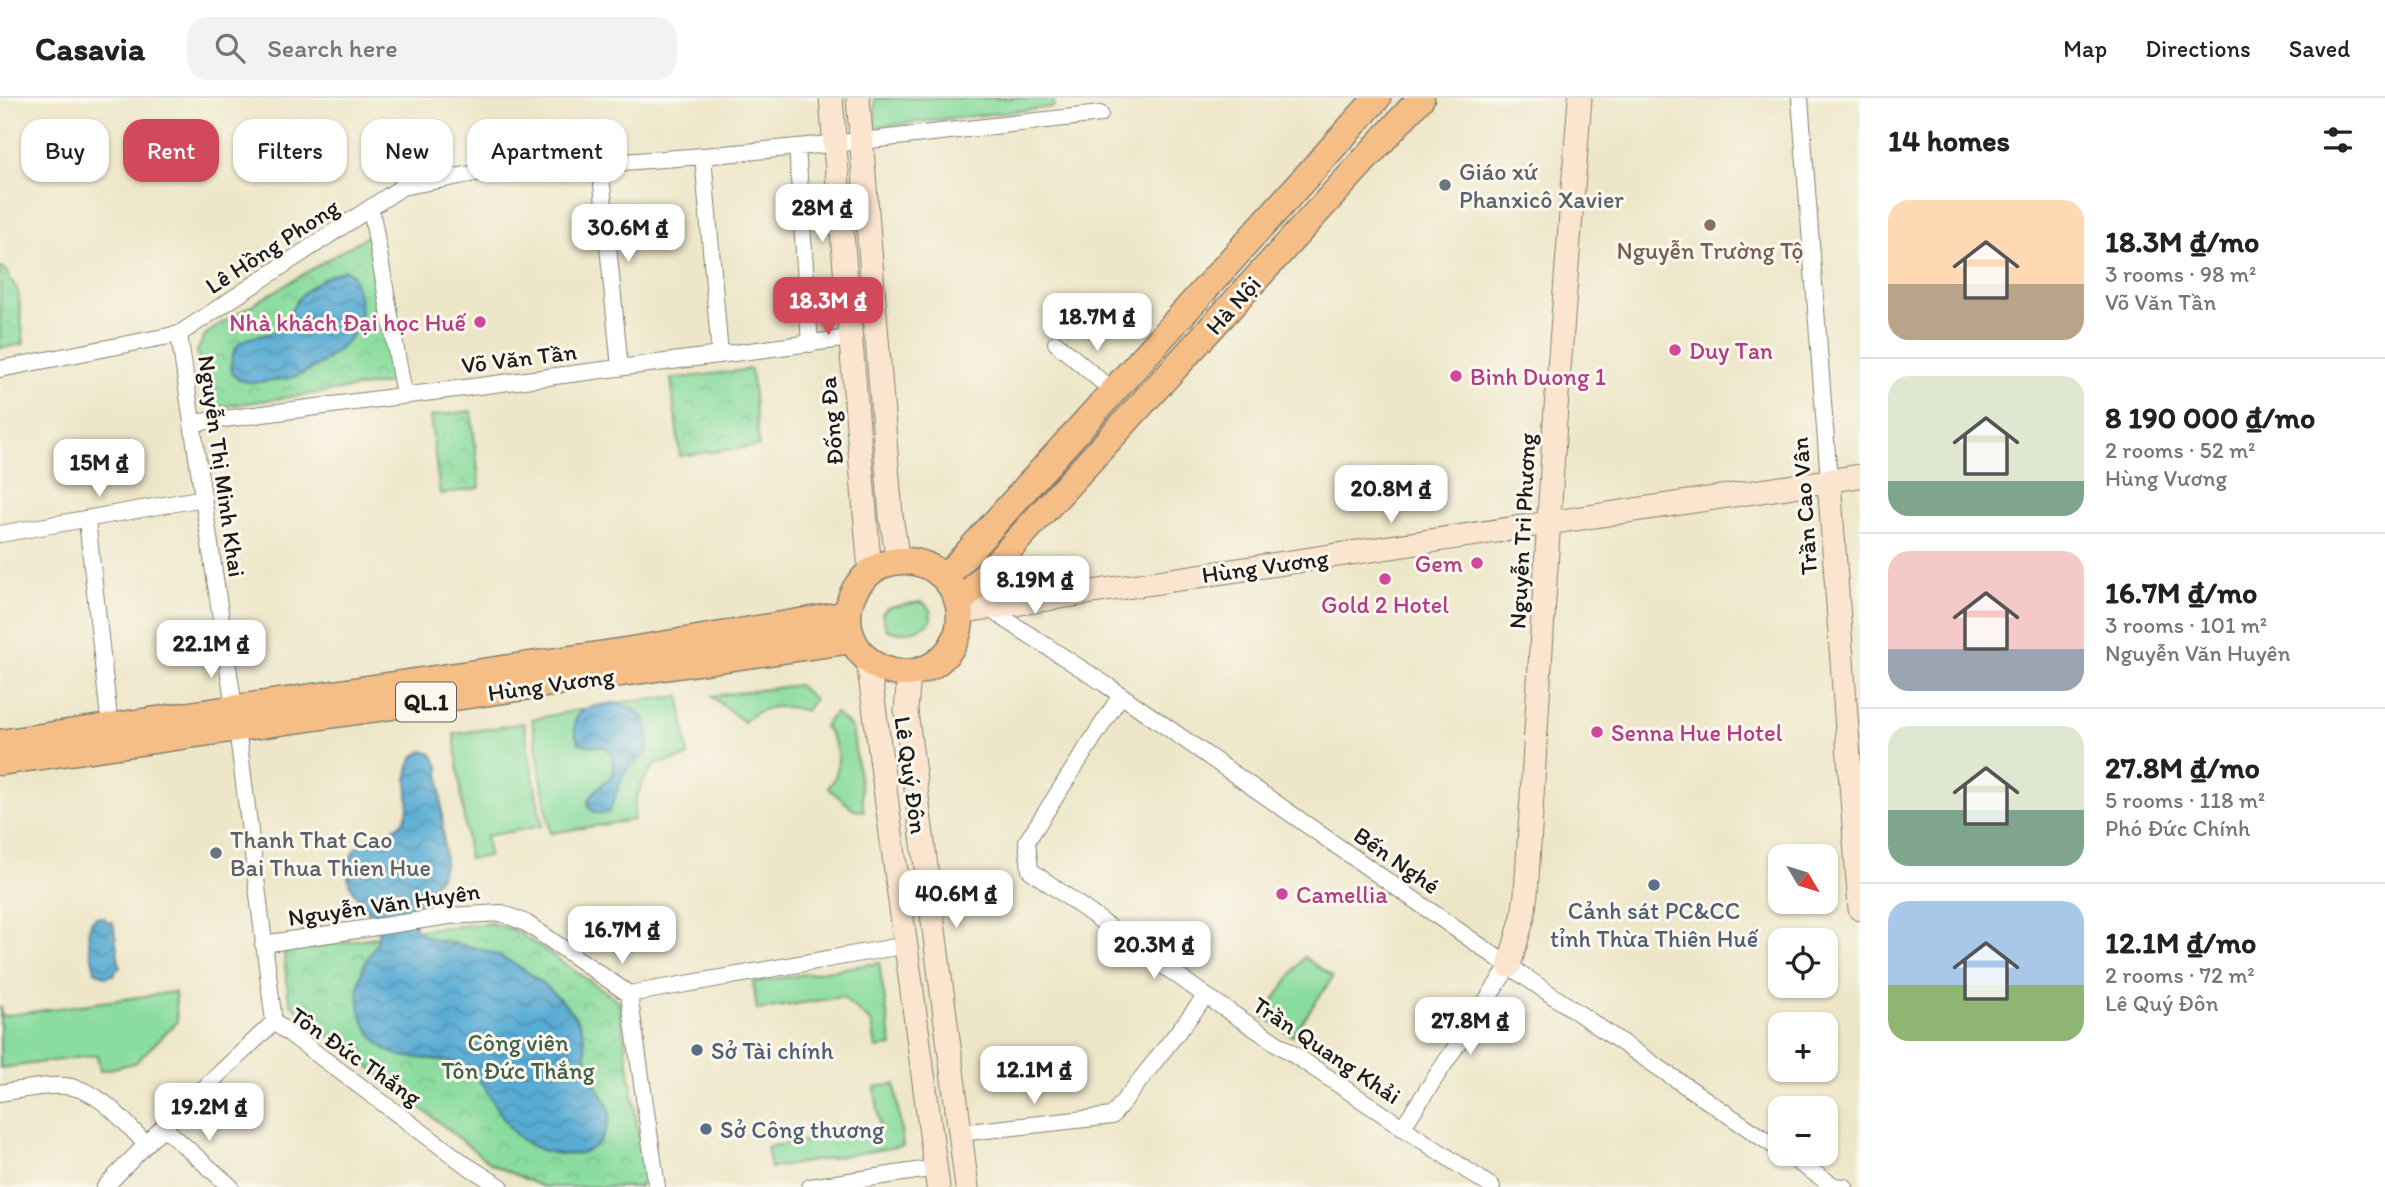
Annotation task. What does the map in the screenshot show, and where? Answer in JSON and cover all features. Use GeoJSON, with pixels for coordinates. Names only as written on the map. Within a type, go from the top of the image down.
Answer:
{"type":"FeatureCollection","features":[{"type":"Feature","properties":{"kind":"main road","name":"Hà Nội"},"geometry":{"type":"LineString","coordinates":[[945,578],[1377,98]]}},
{"type":"Feature","properties":{"kind":"main road","name":"Hà Nội"},"geometry":{"type":"LineString","coordinates":[[960,608],[1421,98]]}},
{"type":"Feature","properties":{"kind":"main road"},"geometry":{"type":"LineString","coordinates":[[915,562],[931,568],[945,578],[956,594],[960,608],[960,627],[955,641],[947,654],[923,670],[909,674],[888,671],[869,662],[852,640],[848,614],[855,591],[870,573],[888,563],[915,562]]}},
{"type":"Feature","properties":{"kind":"main road","name":"Hùng Vương"},"geometry":{"type":"LineString","coordinates":[[0,762],[848,614]]}},
{"type":"Feature","properties":{"kind":"main road","name":"Hùng Vương"},"geometry":{"type":"LineString","coordinates":[[0,743],[110,727],[235,719],[852,640]]}},
{"type":"Feature","properties":{"kind":"street","name":"Đống Đa"},"geometry":{"type":"LineString","coordinates":[[831,98],[870,573]]}},
{"type":"Feature","properties":{"kind":"street"},"geometry":{"type":"LineString","coordinates":[[858,98],[891,516],[898,561]]}},
{"type":"Feature","properties":{"kind":"street","name":"Nguyễn Tri Phương"},"geometry":{"type":"LineString","coordinates":[[1508,966],[1523,917],[1526,894],[1555,421],[1580,98]]}},
{"type":"Feature","properties":{"kind":"street","name":"Trần Cao Vân"},"geometry":{"type":"LineString","coordinates":[[1800,98],[1860,909]]}},
{"type":"Feature","properties":{"kind":"street","name":"Lê Hồng Phong"},"geometry":{"type":"LineString","coordinates":[[627,162],[860,141],[1100,114]]}},
{"type":"Feature","properties":{"kind":"street"},"geometry":{"type":"LineString","coordinates":[[797,146],[810,344]]}},
{"type":"Feature","properties":{"kind":"street"},"geometry":{"type":"LineString","coordinates":[[703,156],[720,355]]}},
{"type":"Feature","properties":{"kind":"street","name":"Lê Hồng Phong"},"geometry":{"type":"LineString","coordinates":[[0,369],[179,334],[402,187],[467,174]]}},
{"type":"Feature","properties":{"kind":"street"},"geometry":{"type":"LineString","coordinates":[[602,182],[620,368]]}},
{"type":"Feature","properties":{"kind":"street"},"geometry":{"type":"LineString","coordinates":[[371,208],[404,396]]}},
{"type":"Feature","properties":{"kind":"street","name":"Nguyễn Thị Minh Khai"},"geometry":{"type":"LineString","coordinates":[[179,334],[235,719],[274,1022]]}},
{"type":"Feature","properties":{"kind":"street","name":"Võ Văn Tần"},"geometry":{"type":"LineString","coordinates":[[193,423],[850,338]]}},
{"type":"Feature","properties":{"kind":"street"},"geometry":{"type":"LineString","coordinates":[[1056,343],[1114,392]]}},
{"type":"Feature","properties":{"kind":"street","name":"Hùng Vương"},"geometry":{"type":"LineString","coordinates":[[960,608],[988,608],[1860,476]]}},
{"type":"Feature","properties":{"kind":"street"},"geometry":{"type":"LineString","coordinates":[[0,534],[204,498]]}},
{"type":"Feature","properties":{"kind":"street"},"geometry":{"type":"LineString","coordinates":[[87,520],[110,727]]}},
{"type":"Feature","properties":{"kind":"street","name":"Bến Nghé"},"geometry":{"type":"LineString","coordinates":[[988,608],[1121,695],[1508,966],[1768,1142]]}},
{"type":"Feature","properties":{"kind":"street","name":"Lê Quý Đôn"},"geometry":{"type":"LineString","coordinates":[[869,662],[937,1178]]}},
{"type":"Feature","properties":{"kind":"street","name":"Lê Quý Đôn"},"geometry":{"type":"LineString","coordinates":[[909,674],[906,711],[967,1187]]}},
{"type":"Feature","properties":{"kind":"street","name":"Trần Quang Khải"},"geometry":{"type":"LineString","coordinates":[[1121,695],[1027,841],[1030,870],[1206,996],[1492,1187]]}},
{"type":"Feature","properties":{"kind":"street"},"geometry":{"type":"LineString","coordinates":[[892,829],[921,825]]}},
{"type":"Feature","properties":{"kind":"street","name":"Nguyễn Văn Huyên"},"geometry":{"type":"LineString","coordinates":[[263,944],[475,913],[502,913],[526,923],[629,994]]}},
{"type":"Feature","properties":{"kind":"street"},"geometry":{"type":"LineString","coordinates":[[657,1187],[629,994],[907,945]]}},
{"type":"Feature","properties":{"kind":"street"},"geometry":{"type":"LineString","coordinates":[[1402,1128],[1508,966]]}},
{"type":"Feature","properties":{"kind":"street"},"geometry":{"type":"LineString","coordinates":[[960,1133],[1112,1116],[1206,996]]}},
{"type":"Feature","properties":{"kind":"street","name":"Tôn Đức Thắng"},"geometry":{"type":"LineString","coordinates":[[114,1184],[146,1144],[274,1022],[501,1187]]}},
{"type":"Feature","properties":{"kind":"street"},"geometry":{"type":"LineString","coordinates":[[0,1093],[63,1086],[76,1088],[95,1097],[113,1111],[146,1144]]}},
{"type":"Feature","properties":{"kind":"street"},"geometry":{"type":"LineString","coordinates":[[163,1127],[231,1187]]}},
{"type":"Feature","properties":{"kind":"street"},"geometry":{"type":"LineString","coordinates":[[810,1187],[937,1178],[964,1164]]}},
{"type":"Feature","properties":{"kind":"street"},"geometry":{"type":"LineString","coordinates":[[1804,1166],[1834,1186],[1845,1187]]}},
{"type":"Feature","properties":{"kind":"green space"},"geometry":{"type":"Polygon","coordinates":[[[875,98],[1053,98],[1054,107],[874,127],[875,98]]]}},
{"type":"Feature","properties":{"kind":"green space"},"geometry":{"type":"Polygon","coordinates":[[[367,236],[372,241],[397,382],[212,408],[197,351],[205,335],[367,236]]]}},
{"type":"Feature","properties":{"kind":"green space"},"geometry":{"type":"Polygon","coordinates":[[[0,267],[4,268],[18,291],[24,344],[0,348],[0,267]]]}},
{"type":"Feature","properties":{"kind":"green space"},"geometry":{"type":"Polygon","coordinates":[[[751,369],[759,446],[680,456],[671,379],[751,369]]]}},
{"type":"Feature","properties":{"kind":"green space"},"geometry":{"type":"Polygon","coordinates":[[[471,411],[480,488],[440,494],[430,416],[471,411]]]}},
{"type":"Feature","properties":{"kind":"green space"},"geometry":{"type":"Polygon","coordinates":[[[924,603],[930,610],[931,620],[927,624],[916,630],[903,632],[886,629],[882,614],[887,608],[924,603]]]}},
{"type":"Feature","properties":{"kind":"green space"},"geometry":{"type":"Polygon","coordinates":[[[798,685],[814,699],[806,711],[773,707],[758,712],[744,722],[711,696],[798,685]]]}},
{"type":"Feature","properties":{"kind":"green space"},"geometry":{"type":"Polygon","coordinates":[[[680,696],[688,757],[655,765],[639,790],[634,820],[550,833],[532,719],[614,703],[680,696]]]}},
{"type":"Feature","properties":{"kind":"green space"},"geometry":{"type":"Polygon","coordinates":[[[835,713],[852,728],[864,811],[854,810],[828,788],[836,773],[838,757],[824,726],[835,713]]]}},
{"type":"Feature","properties":{"kind":"green space"},"geometry":{"type":"Polygon","coordinates":[[[524,723],[542,826],[486,836],[489,856],[469,859],[454,734],[524,723]]]}},
{"type":"Feature","properties":{"kind":"green space","name":"Công viên Tôn Đức Thắng"},"geometry":{"type":"Polygon","coordinates":[[[490,923],[516,931],[619,1001],[645,1179],[639,1187],[543,1187],[491,1164],[292,1005],[288,994],[284,952],[418,930],[490,923]]]}},
{"type":"Feature","properties":{"kind":"green space"},"geometry":{"type":"Polygon","coordinates":[[[1304,957],[1333,977],[1292,1036],[1263,1016],[1304,957]]]}},
{"type":"Feature","properties":{"kind":"green space"},"geometry":{"type":"Polygon","coordinates":[[[879,963],[892,1046],[876,1048],[872,1023],[842,997],[757,1010],[753,982],[879,963]]]}},
{"type":"Feature","properties":{"kind":"green space"},"geometry":{"type":"Polygon","coordinates":[[[175,992],[177,1022],[135,1063],[100,1071],[97,1055],[0,1068],[0,1006],[2,1016],[175,992]]]}},
{"type":"Feature","properties":{"kind":"green space"},"geometry":{"type":"Polygon","coordinates":[[[895,1084],[903,1146],[771,1168],[767,1147],[880,1128],[875,1087],[895,1084]]]}},
{"type":"Feature","properties":{"kind":"water"},"geometry":{"type":"Polygon","coordinates":[[[345,270],[354,278],[361,314],[357,327],[332,356],[309,371],[289,378],[253,382],[237,378],[232,373],[234,351],[239,344],[279,329],[296,302],[311,286],[345,270]]]}},
{"type":"Feature","properties":{"kind":"water"},"geometry":{"type":"Polygon","coordinates":[[[614,703],[628,706],[638,713],[646,723],[649,745],[646,753],[623,776],[609,812],[598,813],[589,808],[589,800],[613,773],[613,761],[611,754],[604,747],[578,742],[575,722],[577,716],[588,708],[614,703]]]}},
{"type":"Feature","properties":{"kind":"water"},"geometry":{"type":"Polygon","coordinates":[[[423,751],[432,754],[439,766],[445,863],[440,876],[413,913],[415,929],[439,941],[484,950],[520,967],[561,1000],[576,1018],[583,1033],[590,1074],[610,1111],[600,1141],[583,1152],[552,1153],[532,1146],[512,1131],[485,1088],[468,1070],[447,1061],[392,1053],[374,1038],[363,1018],[358,996],[359,984],[366,961],[378,937],[374,920],[351,887],[348,867],[358,846],[392,830],[405,818],[408,807],[408,770],[414,756],[423,751]]]}},
{"type":"Feature","properties":{"kind":"water"},"geometry":{"type":"Polygon","coordinates":[[[96,917],[113,922],[120,968],[116,969],[115,974],[106,977],[95,971],[89,942],[89,928],[96,917]]]}},
{"type":"Feature","properties":{"kind":"place","name":"Giáo xứ Phanxicô Xavier"},"geometry":{"type":"Point","coordinates":[1445,185]}},
{"type":"Feature","properties":{"kind":"place","name":"Nguyễn Trường Tộ"},"geometry":{"type":"Point","coordinates":[1710,225]}},
{"type":"Feature","properties":{"kind":"place","name":"Nhà khách Đại học Huế"},"geometry":{"type":"Point","coordinates":[480,322]}},
{"type":"Feature","properties":{"kind":"place","name":"Duy Tan"},"geometry":{"type":"Point","coordinates":[1675,350]}},
{"type":"Feature","properties":{"kind":"place","name":"Binh Duong 1"},"geometry":{"type":"Point","coordinates":[1456,376]}},
{"type":"Feature","properties":{"kind":"place","name":"Gem"},"geometry":{"type":"Point","coordinates":[1477,563]}},
{"type":"Feature","properties":{"kind":"place","name":"Gold 2 Hotel"},"geometry":{"type":"Point","coordinates":[1385,579]}},
{"type":"Feature","properties":{"kind":"place","name":"Senna Hue Hotel"},"geometry":{"type":"Point","coordinates":[1597,732]}},
{"type":"Feature","properties":{"kind":"place","name":"Thanh That Cao Bai Thua Thien Hue"},"geometry":{"type":"Point","coordinates":[216,853]}},
{"type":"Feature","properties":{"kind":"place","name":"Cảnh sát PC&CC tỉnh Thừa Thiên Huế"},"geometry":{"type":"Point","coordinates":[1654,885]}},
{"type":"Feature","properties":{"kind":"place","name":"Camellia"},"geometry":{"type":"Point","coordinates":[1282,894]}},
{"type":"Feature","properties":{"kind":"place","name":"Sở Tài chính"},"geometry":{"type":"Point","coordinates":[697,1050]}},
{"type":"Feature","properties":{"kind":"place","name":"Sở Công thương"},"geometry":{"type":"Point","coordinates":[706,1129]}}]}
